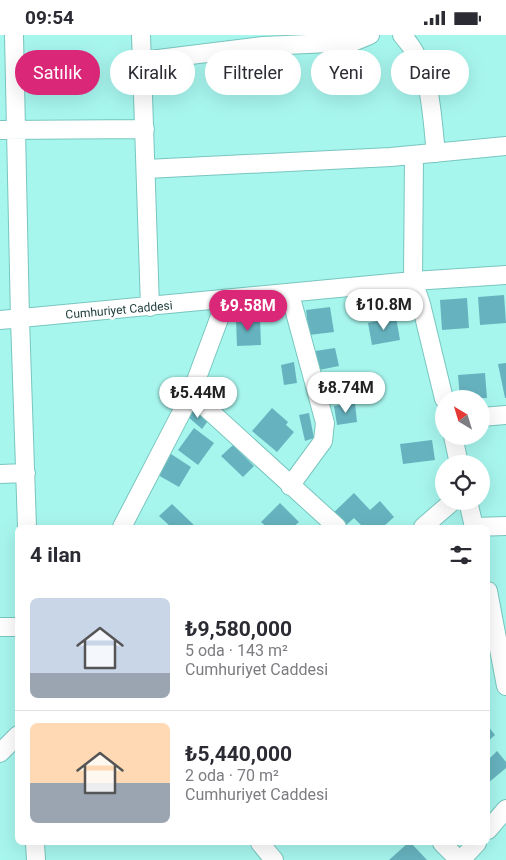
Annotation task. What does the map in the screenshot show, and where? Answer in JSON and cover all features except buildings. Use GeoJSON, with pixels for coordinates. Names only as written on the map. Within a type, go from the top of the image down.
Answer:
{"type":"FeatureCollection","features":[{"type":"Feature","properties":{"kind":"street"},"geometry":{"type":"LineString","coordinates":[[14,35],[9,130],[20,319],[27,525]]}},
{"type":"Feature","properties":{"kind":"street"},"geometry":{"type":"LineString","coordinates":[[141,35],[142,50]]}},
{"type":"Feature","properties":{"kind":"street"},"geometry":{"type":"LineString","coordinates":[[195,54],[263,46],[353,43],[370,35]]}},
{"type":"Feature","properties":{"kind":"street"},"geometry":{"type":"LineString","coordinates":[[402,35],[415,48],[428,83],[436,153]]}},
{"type":"Feature","properties":{"kind":"street"},"geometry":{"type":"LineString","coordinates":[[144,95],[150,307]]}},
{"type":"Feature","properties":{"kind":"street"},"geometry":{"type":"LineString","coordinates":[[9,130],[145,129]]}},
{"type":"Feature","properties":{"kind":"street"},"geometry":{"type":"LineString","coordinates":[[146,169],[414,155],[506,146]]}},
{"type":"Feature","properties":{"kind":"street"},"geometry":{"type":"LineString","coordinates":[[414,155],[413,281],[421,304],[442,390]]}},
{"type":"Feature","properties":{"kind":"street","name":"Cumhuriyet Caddesi"},"geometry":{"type":"LineString","coordinates":[[0,320],[226,301],[413,281],[506,275]]}},
{"type":"Feature","properties":{"kind":"street"},"geometry":{"type":"LineString","coordinates":[[290,294],[325,423],[323,441],[290,486]]}},
{"type":"Feature","properties":{"kind":"street"},"geometry":{"type":"LineString","coordinates":[[123,525],[190,394],[226,301]]}},
{"type":"Feature","properties":{"kind":"street"},"geometry":{"type":"LineString","coordinates":[[190,394],[335,525]]}},
{"type":"Feature","properties":{"kind":"street"},"geometry":{"type":"LineString","coordinates":[[490,416],[506,415]]}},
{"type":"Feature","properties":{"kind":"street"},"geometry":{"type":"LineString","coordinates":[[0,474],[26,473]]}},
{"type":"Feature","properties":{"kind":"street"},"geometry":{"type":"LineString","coordinates":[[425,525],[443,510]]}},
{"type":"Feature","properties":{"kind":"street"},"geometry":{"type":"LineString","coordinates":[[470,510],[474,525]]}},
{"type":"Feature","properties":{"kind":"street"},"geometry":{"type":"LineString","coordinates":[[490,526],[506,526]]}},
{"type":"Feature","properties":{"kind":"street"},"geometry":{"type":"LineString","coordinates":[[490,614],[493,648],[506,686]]}},
{"type":"Feature","properties":{"kind":"street"},"geometry":{"type":"LineString","coordinates":[[0,627],[15,627]]}},
{"type":"Feature","properties":{"kind":"street"},"geometry":{"type":"LineString","coordinates":[[0,753],[15,738]]}},
{"type":"Feature","properties":{"kind":"street"},"geometry":{"type":"LineString","coordinates":[[490,828],[506,809]]}},
{"type":"Feature","properties":{"kind":"street"},"geometry":{"type":"LineString","coordinates":[[262,845],[274,860]]}},
{"type":"Feature","properties":{"kind":"street"},"geometry":{"type":"LineString","coordinates":[[444,845],[460,860],[475,845]]}}]}
